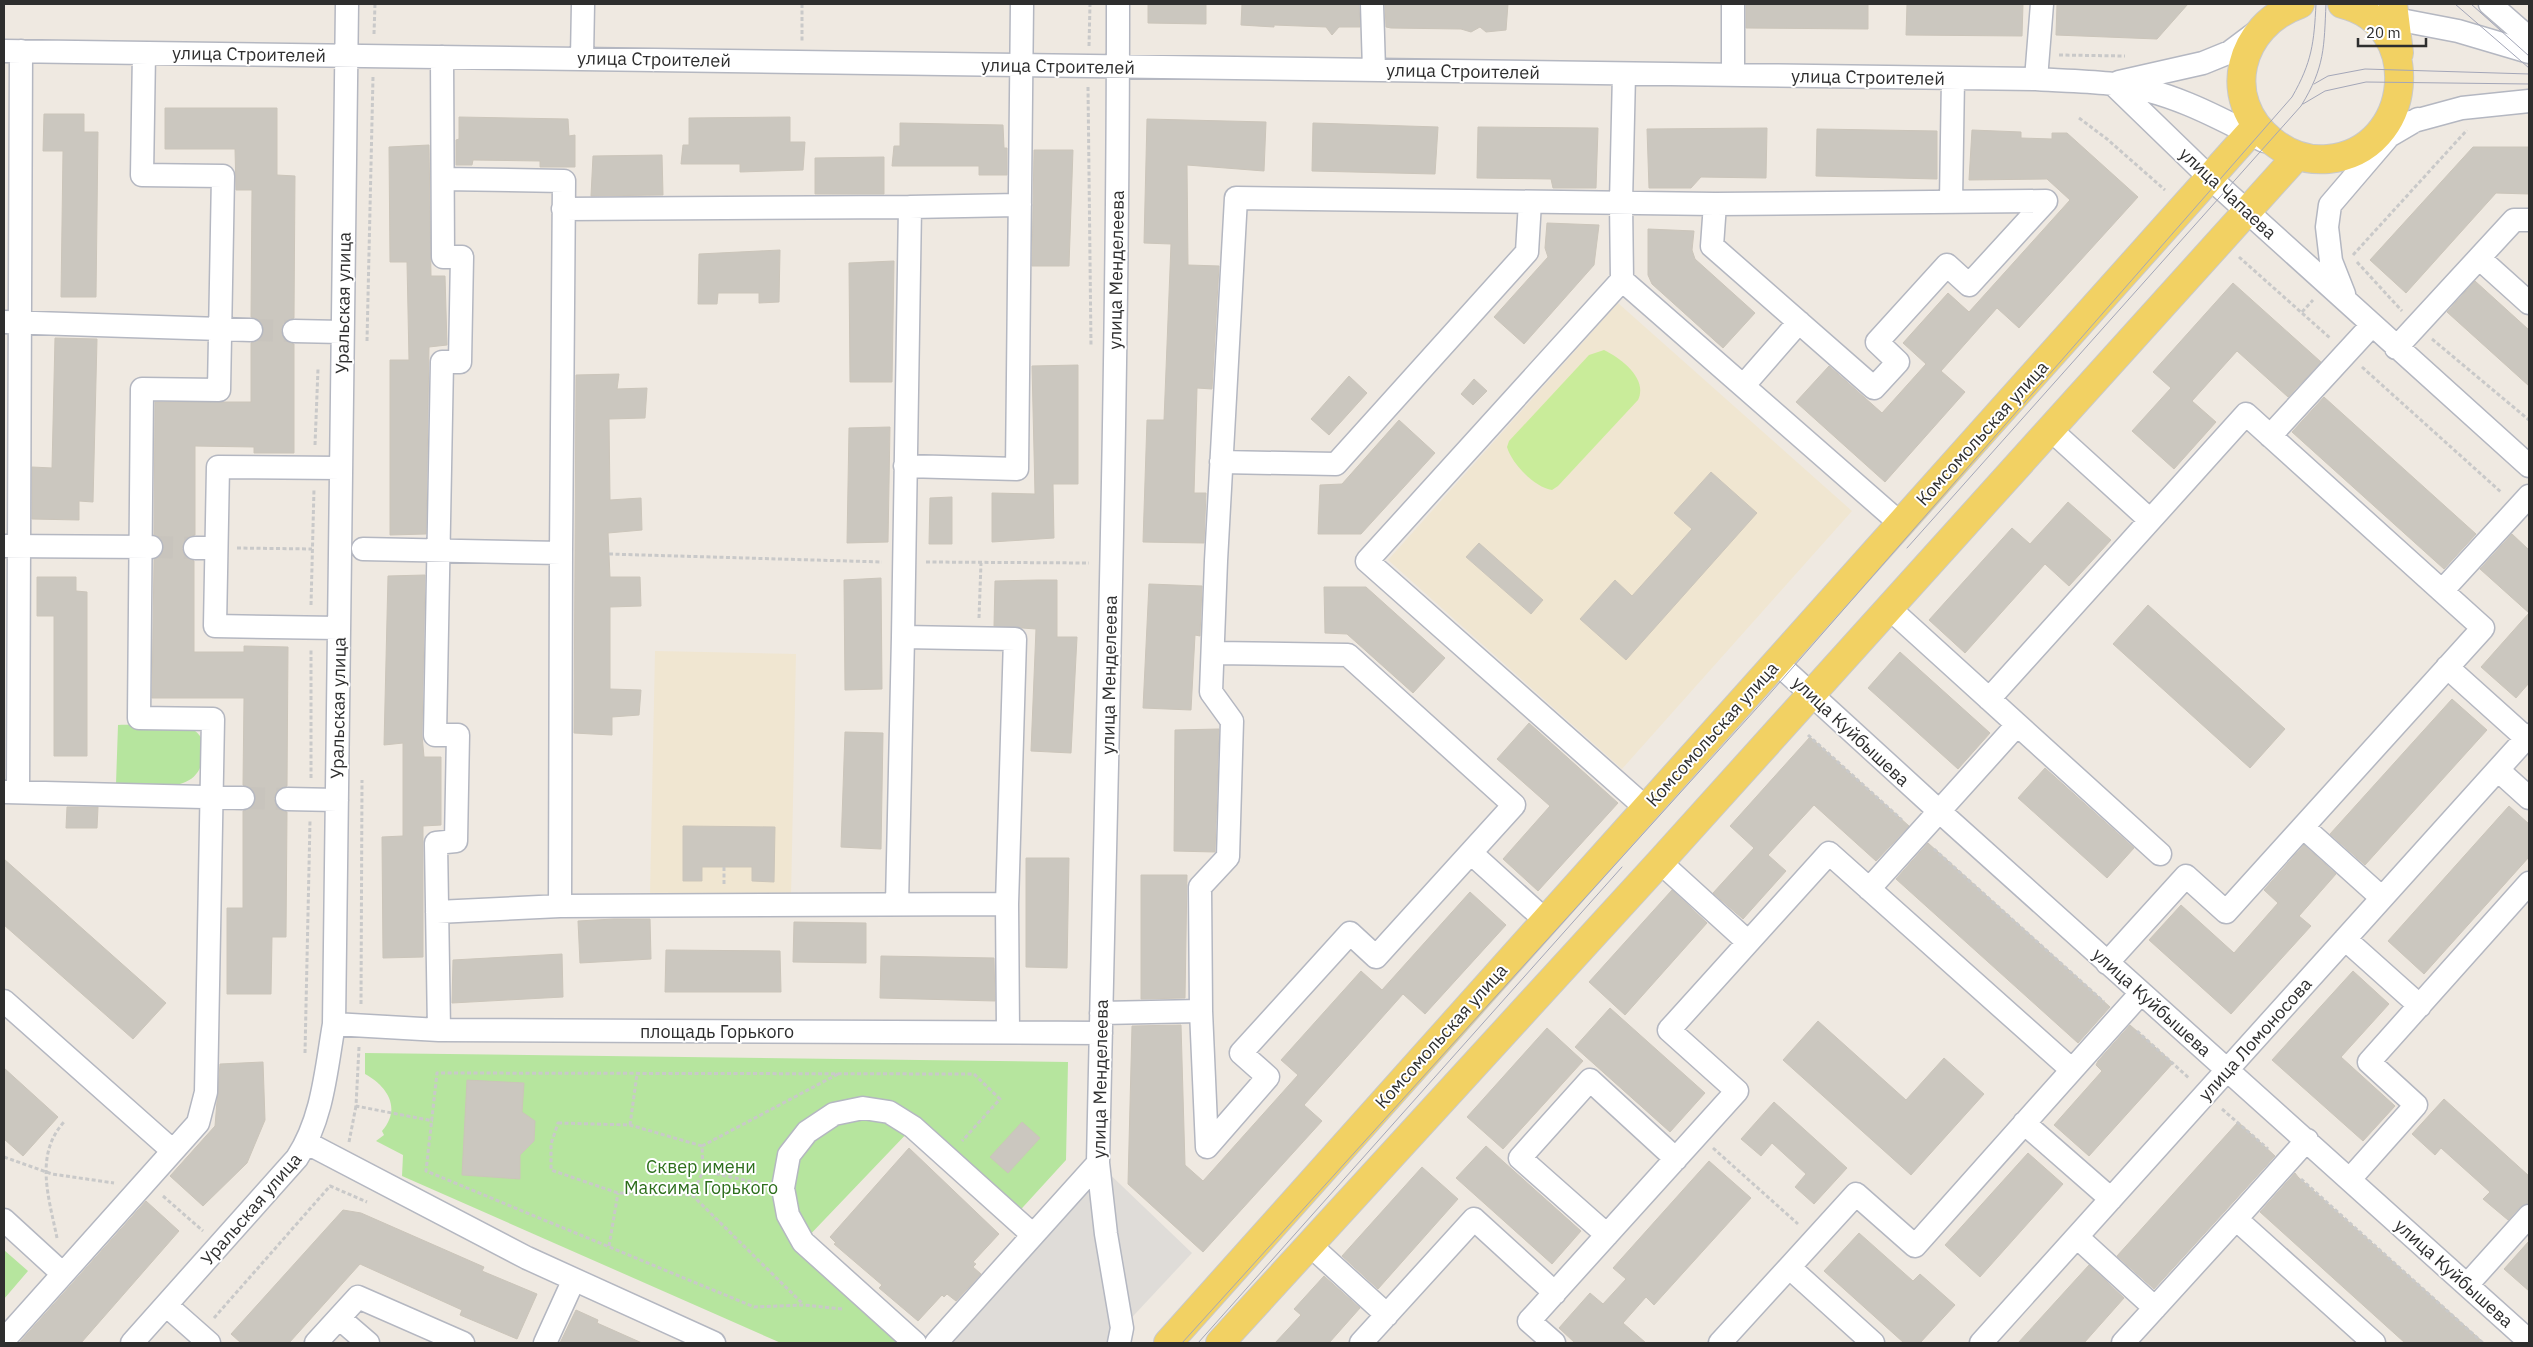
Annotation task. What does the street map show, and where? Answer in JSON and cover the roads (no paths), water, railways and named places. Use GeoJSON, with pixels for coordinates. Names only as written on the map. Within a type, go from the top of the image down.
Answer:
{"type":"FeatureCollection","features":[{"type":"Feature","properties":{"kind":"main road"},"geometry":{"type":"LineString","coordinates":[[2300,4],[2264,17],[2244,62],[2242,79],[2246,106],[2252,129],[2290,153],[2328,159],[2346,155],[2371,140],[2397,101],[2399,67],[2394,11]]}},
{"type":"Feature","properties":{"kind":"main road"},"geometry":{"type":"LineString","coordinates":[[2352,8],[2386,34],[2399,67]]}},
{"type":"Feature","properties":{"kind":"main road","name":"Комсомольская улица"},"geometry":{"type":"LineString","coordinates":[[1168,1343],[2252,129]]}},
{"type":"Feature","properties":{"kind":"main road"},"geometry":{"type":"LineString","coordinates":[[1220,1343],[1660,862],[2051,430],[2247,211],[2290,153]]}},
{"type":"Feature","properties":{"kind":"street","name":"Уральская улица"},"geometry":{"type":"LineString","coordinates":[[132,1343],[297,1158],[307,1143],[318,1116],[334,1024],[347,4]]}},
{"type":"Feature","properties":{"kind":"street"},"geometry":{"type":"LineString","coordinates":[[582,4],[582,58]]}},
{"type":"Feature","properties":{"kind":"street"},"geometry":{"type":"LineString","coordinates":[[905,466],[1017,469],[1022,4]]}},
{"type":"Feature","properties":{"kind":"street","name":"улица Менделеева"},"geometry":{"type":"LineString","coordinates":[[1118,4],[1119,67],[1111,563],[1098,1163],[1106,1234],[1122,1328],[1119,1343]]}},
{"type":"Feature","properties":{"kind":"street"},"geometry":{"type":"LineString","coordinates":[[1372,4],[1374,70]]}},
{"type":"Feature","properties":{"kind":"street"},"geometry":{"type":"LineString","coordinates":[[1733,4],[1733,75]]}},
{"type":"Feature","properties":{"kind":"street"},"geometry":{"type":"LineString","coordinates":[[2036,79],[2042,4]]}},
{"type":"Feature","properties":{"kind":"street"},"geometry":{"type":"LineString","coordinates":[[2490,4],[2529,38]]}},
{"type":"Feature","properties":{"kind":"street"},"geometry":{"type":"LineString","coordinates":[[2352,8],[2394,11],[2529,52]]}},
{"type":"Feature","properties":{"kind":"street","name":"улица Строителей"},"geometry":{"type":"LineString","coordinates":[[2113,84],[2190,64],[2213,52],[2264,17]]}},
{"type":"Feature","properties":{"kind":"street","name":"улица Строителей"},"geometry":{"type":"LineString","coordinates":[[12,51],[2036,79],[2113,84],[2172,99],[2252,129]]}},
{"type":"Feature","properties":{"kind":"street"},"geometry":{"type":"LineString","coordinates":[[12,51],[11,792],[243,798]]}},
{"type":"Feature","properties":{"kind":"street"},"geometry":{"type":"LineString","coordinates":[[4,1340],[198,1123],[206,1092],[213,719],[139,718],[146,547],[142,389],[219,390],[223,176],[142,176],[144,53]]}},
{"type":"Feature","properties":{"kind":"street"},"geometry":{"type":"LineString","coordinates":[[439,1030],[436,843],[456,841],[458,735],[435,734],[442,362],[460,362],[462,256],[443,257],[442,57]]}},
{"type":"Feature","properties":{"kind":"street"},"geometry":{"type":"LineString","coordinates":[[1624,74],[1621,202],[1622,280],[1367,560],[1646,808]]}},
{"type":"Feature","properties":{"kind":"street"},"geometry":{"type":"LineString","coordinates":[[1951,201],[1953,78]]}},
{"type":"Feature","properties":{"kind":"street","name":"улица Чапаева"},"geometry":{"type":"LineString","coordinates":[[2113,84],[2210,177],[2396,348],[2528,462]]}},
{"type":"Feature","properties":{"kind":"street"},"geometry":{"type":"LineString","coordinates":[[2371,140],[2418,119],[2462,108],[2529,101]]}},
{"type":"Feature","properties":{"kind":"street"},"geometry":{"type":"LineString","coordinates":[[2330,205],[2390,136],[2418,119]]}},
{"type":"Feature","properties":{"kind":"street","name":"улица Чапаева"},"geometry":{"type":"LineString","coordinates":[[2346,300],[2331,261],[2327,227],[2330,205],[2350,165],[2371,140]]}},
{"type":"Feature","properties":{"kind":"street"},"geometry":{"type":"LineString","coordinates":[[443,179],[564,181],[560,906]]}},
{"type":"Feature","properties":{"kind":"street"},"geometry":{"type":"LineString","coordinates":[[1214,653],[1348,655],[1514,805],[1376,957],[1350,933],[1247,1046],[1241,1053],[1268,1077],[1207,1147],[1201,1011],[1200,887],[1228,857],[1229,847],[1232,721],[1211,692],[1221,462],[1236,198],[1715,204],[2046,201],[1969,285],[1947,265],[1877,342],[1898,362],[1874,388],[1712,246],[1715,204]]}},
{"type":"Feature","properties":{"kind":"street"},"geometry":{"type":"LineString","coordinates":[[1221,462],[1336,464],[1527,252],[1530,202]]}},
{"type":"Feature","properties":{"kind":"street"},"geometry":{"type":"LineString","coordinates":[[563,209],[1020,205]]}},
{"type":"Feature","properties":{"kind":"street"},"geometry":{"type":"LineString","coordinates":[[897,904],[910,206]]}},
{"type":"Feature","properties":{"kind":"street"},"geometry":{"type":"LineString","coordinates":[[2396,348],[2514,220],[2529,220]]}},
{"type":"Feature","properties":{"kind":"street"},"geometry":{"type":"LineString","coordinates":[[2480,258],[2529,303]]}},
{"type":"Feature","properties":{"kind":"street"},"geometry":{"type":"LineString","coordinates":[[1622,280],[1744,385],[1900,524]]}},
{"type":"Feature","properties":{"kind":"street"},"geometry":{"type":"LineString","coordinates":[[1744,385],[1799,322]]}},
{"type":"Feature","properties":{"kind":"street"},"geometry":{"type":"LineString","coordinates":[[12,323],[251,330]]}},
{"type":"Feature","properties":{"kind":"street"},"geometry":{"type":"LineString","coordinates":[[2270,436],[2372,325]]}},
{"type":"Feature","properties":{"kind":"street"},"geometry":{"type":"LineString","coordinates":[[294,331],[342,332]]}},
{"type":"Feature","properties":{"kind":"street"},"geometry":{"type":"LineString","coordinates":[[1989,699],[2246,414],[2483,628],[2226,912],[2186,876],[2107,963]]}},
{"type":"Feature","properties":{"kind":"street"},"geometry":{"type":"LineString","coordinates":[[2051,430],[2150,520]]}},
{"type":"Feature","properties":{"kind":"street"},"geometry":{"type":"LineString","coordinates":[[339,628],[215,626],[206,548],[218,467],[341,468]]}},
{"type":"Feature","properties":{"kind":"street"},"geometry":{"type":"LineString","coordinates":[[2442,591],[2524,502]]}},
{"type":"Feature","properties":{"kind":"street"},"geometry":{"type":"LineString","coordinates":[[11,546],[146,547]]}},
{"type":"Feature","properties":{"kind":"street"},"geometry":{"type":"LineString","coordinates":[[363,549],[561,553]]}},
{"type":"Feature","properties":{"kind":"street"},"geometry":{"type":"LineString","coordinates":[[1889,608],[2160,854]]}},
{"type":"Feature","properties":{"kind":"street"},"geometry":{"type":"LineString","coordinates":[[903,637],[1015,638],[1006,904],[1008,1031]]}},
{"type":"Feature","properties":{"kind":"street","name":"улица Куйбышева"},"geometry":{"type":"LineString","coordinates":[[1776,662],[2107,963],[2468,1285],[2526,1341]]}},
{"type":"Feature","properties":{"kind":"street"},"geometry":{"type":"LineString","coordinates":[[2447,667],[2528,737]]}},
{"type":"Feature","properties":{"kind":"street"},"geometry":{"type":"LineString","coordinates":[[1869,889],[2017,725]]}},
{"type":"Feature","properties":{"kind":"street","name":"улица Ломоносова"},"geometry":{"type":"LineString","coordinates":[[1981,1343],[2528,737]]}},
{"type":"Feature","properties":{"kind":"street"},"geometry":{"type":"LineString","coordinates":[[2498,770],[2529,798]]}},
{"type":"Feature","properties":{"kind":"street"},"geometry":{"type":"LineString","coordinates":[[287,799],[337,800]]}},
{"type":"Feature","properties":{"kind":"street"},"geometry":{"type":"LineString","coordinates":[[2303,827],[2382,898]]}},
{"type":"Feature","properties":{"kind":"street"},"geometry":{"type":"LineString","coordinates":[[1554,1343],[1529,1321],[1737,1091],[1669,1030],[1829,852],[2072,1070]]}},
{"type":"Feature","properties":{"kind":"street"},"geometry":{"type":"LineString","coordinates":[[1471,853],[1544,920]]}},
{"type":"Feature","properties":{"kind":"street"},"geometry":{"type":"LineString","coordinates":[[1660,862],[1748,942]]}},
{"type":"Feature","properties":{"kind":"street"},"geometry":{"type":"LineString","coordinates":[[2350,1179],[2416,1105],[2369,1062],[2525,896]]}},
{"type":"Feature","properties":{"kind":"street"},"geometry":{"type":"LineString","coordinates":[[437,912],[560,906],[1006,904]]}},
{"type":"Feature","properties":{"kind":"street"},"geometry":{"type":"LineString","coordinates":[[2345,940],[2420,1006]]}},
{"type":"Feature","properties":{"kind":"street"},"geometry":{"type":"LineString","coordinates":[[1723,1342],[1856,1194],[1915,1246],[2141,993]]}},
{"type":"Feature","properties":{"kind":"street"},"geometry":{"type":"LineString","coordinates":[[4,1001],[173,1151]]}},
{"type":"Feature","properties":{"kind":"street","name":"площадь Горького"},"geometry":{"type":"LineString","coordinates":[[334,1024],[439,1030],[1008,1031],[1101,1023],[1201,1011]]}},
{"type":"Feature","properties":{"kind":"street"},"geometry":{"type":"LineString","coordinates":[[1607,1236],[1520,1158],[1590,1080],[1676,1159]]}},
{"type":"Feature","properties":{"kind":"street"},"geometry":{"type":"LineString","coordinates":[[915,1343],[803,1242],[788,1215],[783,1188],[789,1155],[807,1132],[834,1114],[856,1110],[889,1112],[913,1128],[1032,1235]]}},
{"type":"Feature","properties":{"kind":"street"},"geometry":{"type":"LineString","coordinates":[[2024,1123],[2111,1200]]}},
{"type":"Feature","properties":{"kind":"street"},"geometry":{"type":"LineString","coordinates":[[2123,1343],[2307,1140]]}},
{"type":"Feature","properties":{"kind":"street"},"geometry":{"type":"LineString","coordinates":[[307,1143],[527,1258],[714,1343]]}},
{"type":"Feature","properties":{"kind":"street"},"geometry":{"type":"LineString","coordinates":[[936,1343],[1098,1163]]}},
{"type":"Feature","properties":{"kind":"street"},"geometry":{"type":"LineString","coordinates":[[2468,1285],[2529,1216]]}},
{"type":"Feature","properties":{"kind":"street"},"geometry":{"type":"LineString","coordinates":[[1361,1343],[1474,1219],[1555,1293]]}},
{"type":"Feature","properties":{"kind":"street"},"geometry":{"type":"LineString","coordinates":[[2236,1219],[2374,1343]]}},
{"type":"Feature","properties":{"kind":"street"},"geometry":{"type":"LineString","coordinates":[[4,1220],[64,1274]]}},
{"type":"Feature","properties":{"kind":"street"},"geometry":{"type":"LineString","coordinates":[[2077,1236],[2155,1308]]}},
{"type":"Feature","properties":{"kind":"street"},"geometry":{"type":"LineString","coordinates":[[1310,1245],[1386,1315]]}},
{"type":"Feature","properties":{"kind":"street"},"geometry":{"type":"LineString","coordinates":[[1790,1268],[1873,1343]]}},
{"type":"Feature","properties":{"kind":"street"},"geometry":{"type":"LineString","coordinates":[[545,1343],[570,1288]]}},
{"type":"Feature","properties":{"kind":"street"},"geometry":{"type":"LineString","coordinates":[[316,1343],[358,1297],[463,1343]]}},
{"type":"Feature","properties":{"kind":"street"},"geometry":{"type":"LineString","coordinates":[[166,1305],[204,1339]]}},
{"type":"Feature","properties":{"kind":"street"},"geometry":{"type":"LineString","coordinates":[[339,1318],[368,1343]]}},
{"type":"Feature","properties":{"kind":"tunnel"},"geometry":{"type":"LineString","coordinates":[[251,330],[294,331]]}},
{"type":"Feature","properties":{"kind":"tunnel"},"geometry":{"type":"LineString","coordinates":[[151,547],[195,548]]}},
{"type":"Feature","properties":{"kind":"tunnel"},"geometry":{"type":"LineString","coordinates":[[243,798],[287,799]]}},
{"type":"Feature","properties":{"kind":"tram line"},"geometry":{"type":"LineString","coordinates":[[1182,1343],[1766,698],[2292,97],[2299,85],[2311,52],[2316,4]]}},
{"type":"Feature","properties":{"kind":"tram line"},"geometry":{"type":"LineString","coordinates":[[1907,548],[2301,106],[2315,80],[2322,56],[2326,4]]}},
{"type":"Feature","properties":{"kind":"tram line"},"geometry":{"type":"LineString","coordinates":[[2455,4],[2529,68]]}},
{"type":"Feature","properties":{"kind":"tram line"},"geometry":{"type":"LineString","coordinates":[[2471,4],[2529,56]]}},
{"type":"Feature","properties":{"kind":"tram line"},"geometry":{"type":"LineString","coordinates":[[2314,84],[2328,76],[2365,69],[2529,74]]}},
{"type":"Feature","properties":{"kind":"tram line"},"geometry":{"type":"LineString","coordinates":[[2303,104],[2325,91],[2366,82],[2529,84]]}},
{"type":"Feature","properties":{"kind":"tram line"},"geometry":{"type":"LineString","coordinates":[[1198,1343],[1622,867]]}},
{"type":"Feature","properties":{"kind":"park label","name":"Сквер имени Максима Горького"},"geometry":{"type":"Point","coordinates":[701,1176]}}]}
